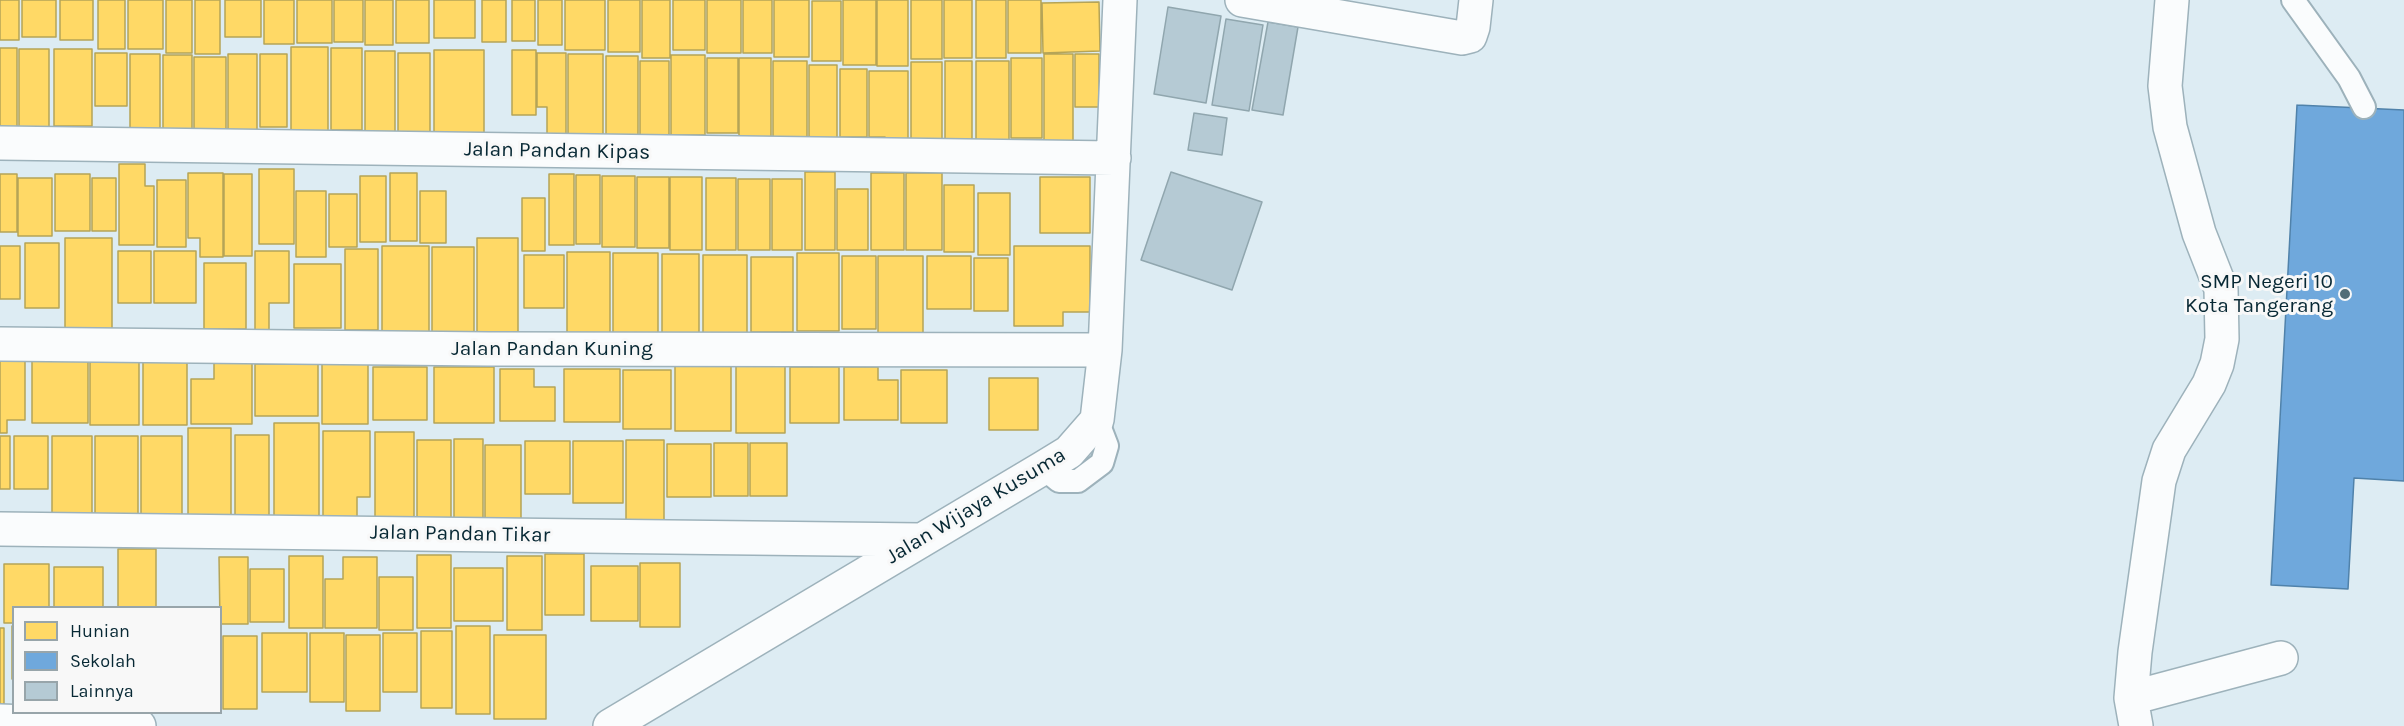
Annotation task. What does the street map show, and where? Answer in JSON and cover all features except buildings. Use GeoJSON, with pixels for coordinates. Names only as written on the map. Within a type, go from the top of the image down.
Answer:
{"type":"FeatureCollection","features":[{"type":"Feature","properties":{"kind":"street","name":"Jalan Wijaya Kusuma"},"geometry":{"type":"LineString","coordinates":[[610,726],[1069,452],[1097,420],[1105,350],[1120,0]]}},
{"type":"Feature","properties":{"kind":"street"},"geometry":{"type":"LineString","coordinates":[[1242,0],[1462,38],[1470,36],[1476,0]]}},
{"type":"Feature","properties":{"kind":"street"},"geometry":{"type":"LineString","coordinates":[[2172,0],[2165,86],[2170,127],[2199,233],[2221,289],[2222,339],[2217,364],[2209,384],[2169,450],[2159,481],[2134,712],[2281,658]]}},
{"type":"Feature","properties":{"kind":"street","name":"Jalan Pandan Kipas"},"geometry":{"type":"LineString","coordinates":[[0,143],[1114,158]]}},
{"type":"Feature","properties":{"kind":"street","name":"Jalan Pandan Kuning"},"geometry":{"type":"LineString","coordinates":[[0,344],[489,349],[1105,350]]}},
{"type":"Feature","properties":{"kind":"street","name":"Jalan Pandan Tikar"},"geometry":{"type":"LineString","coordinates":[[0,528],[920,540]]}},
{"type":"Feature","properties":{"kind":"street"},"geometry":{"type":"LineString","coordinates":[[0,721],[139,726]]}},
{"type":"Feature","properties":{"kind":"lane"},"geometry":{"type":"LineString","coordinates":[[2294,0],[2349,78],[2364,106]]}},
{"type":"Feature","properties":{"kind":"place","name":"SMP Negeri 10 Kota Tangerang"},"geometry":{"type":"Point","coordinates":[2345,294]}}]}
